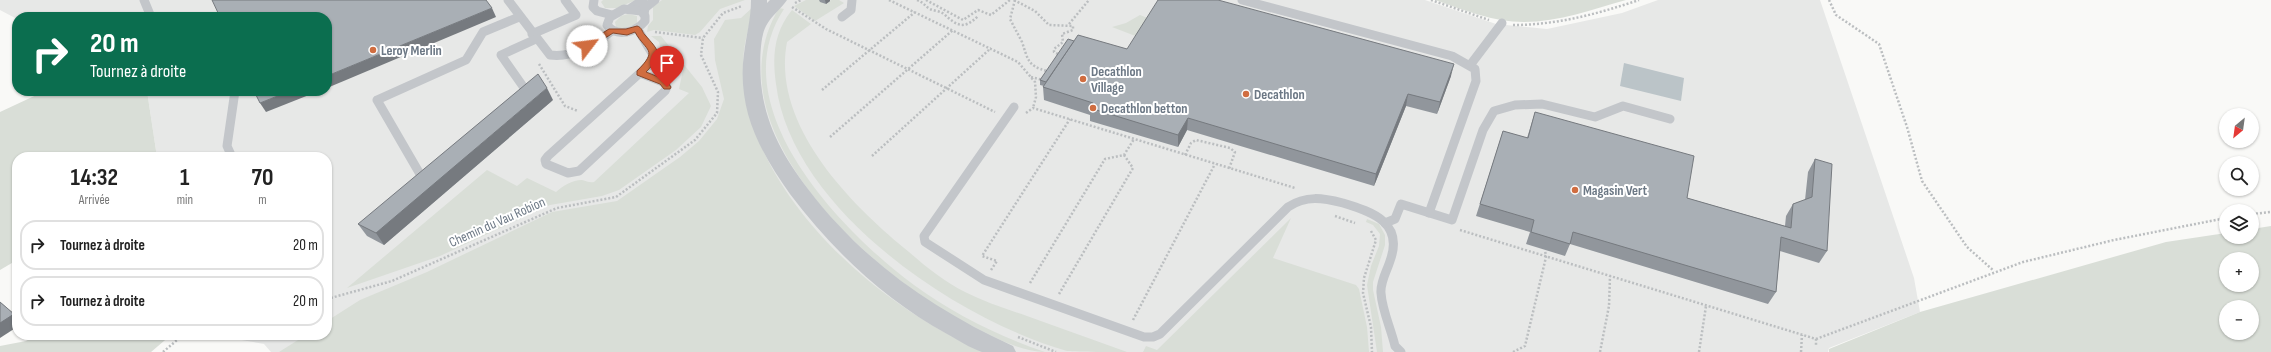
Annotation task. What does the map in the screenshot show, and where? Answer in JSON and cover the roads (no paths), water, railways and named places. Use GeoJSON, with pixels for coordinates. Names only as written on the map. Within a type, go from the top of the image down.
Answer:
{"type":"FeatureCollection","features":[{"type":"Feature","properties":{"kind":"street"},"geometry":{"type":"LineString","coordinates":[[759,0],[760,22],[752,58],[752,82],[757,114],[774,154],[804,200],[841,242],[888,284],[936,318],[1010,344]]}},
{"type":"Feature","properties":{"kind":"street"},"geometry":{"type":"LineString","coordinates":[[760,22],[785,5]]}},
{"type":"Feature","properties":{"kind":"lane"},"geometry":{"type":"LineString","coordinates":[[144,0],[149,12]]}},
{"type":"Feature","properties":{"kind":"lane"},"geometry":{"type":"LineString","coordinates":[[508,0],[545,51],[559,57],[567,56],[579,51],[612,30]]}},
{"type":"Feature","properties":{"kind":"lane"},"geometry":{"type":"LineString","coordinates":[[515,101],[527,92],[501,55],[534,37],[541,30],[576,15],[565,0]]}},
{"type":"Feature","properties":{"kind":"lane"},"geometry":{"type":"LineString","coordinates":[[594,0],[593,7],[597,11],[612,15],[631,8],[643,0]]}},
{"type":"Feature","properties":{"kind":"lane"},"geometry":{"type":"LineString","coordinates":[[612,15],[608,22],[608,26],[612,30],[627,32],[637,28],[645,21],[644,8],[655,0]]}},
{"type":"Feature","properties":{"kind":"lane"},"geometry":{"type":"LineString","coordinates":[[842,17],[851,10],[852,0]]}},
{"type":"Feature","properties":{"kind":"lane"},"geometry":{"type":"LineString","coordinates":[[1242,0],[1452,56],[1470,64],[1475,69],[1476,81],[1429,213]]}},
{"type":"Feature","properties":{"kind":"lane"},"geometry":{"type":"LineString","coordinates":[[631,8],[637,9],[644,14]]}},
{"type":"Feature","properties":{"kind":"lane"},"geometry":{"type":"LineString","coordinates":[[435,171],[424,181],[377,100],[466,60],[483,32],[519,17]]}},
{"type":"Feature","properties":{"kind":"lane"},"geometry":{"type":"LineString","coordinates":[[1470,64],[1502,23]]}},
{"type":"Feature","properties":{"kind":"lane"},"geometry":{"type":"LineString","coordinates":[[637,28],[641,37],[651,44],[654,52],[651,62],[548,156],[545,160],[546,164],[568,173],[579,171],[665,91],[667,87],[663,82],[640,73]]}},
{"type":"Feature","properties":{"kind":"lane"},"geometry":{"type":"LineString","coordinates":[[230,152],[227,146],[234,96]]}},
{"type":"Feature","properties":{"kind":"lane"},"geometry":{"type":"LineString","coordinates":[[1385,223],[1395,219],[1401,204],[1452,220],[1483,130],[1494,111],[1515,105],[1542,104],[1594,118],[1623,106],[1670,119]]}},
{"type":"Feature","properties":{"kind":"lane"},"geometry":{"type":"LineString","coordinates":[[1012,109],[923,239],[925,242],[958,265],[984,280],[1148,338],[1160,334],[1279,215],[1298,200],[1308,198],[1331,200],[1376,215],[1385,223],[1394,240],[1393,249],[1381,285],[1381,293],[1396,350]]}},
{"type":"Feature","properties":{"kind":"place","name":"Leroy Merlin"},"geometry":{"type":"Point","coordinates":[373,50]}},
{"type":"Feature","properties":{"kind":"place","name":"Decathlon Village"},"geometry":{"type":"Point","coordinates":[1083,79]}},
{"type":"Feature","properties":{"kind":"place","name":"Decathlon"},"geometry":{"type":"Point","coordinates":[1246,94]}},
{"type":"Feature","properties":{"kind":"place","name":"Decathlon betton"},"geometry":{"type":"Point","coordinates":[1093,108]}},
{"type":"Feature","properties":{"kind":"place","name":"Magasin Vert"},"geometry":{"type":"Point","coordinates":[1575,190]}}]}
